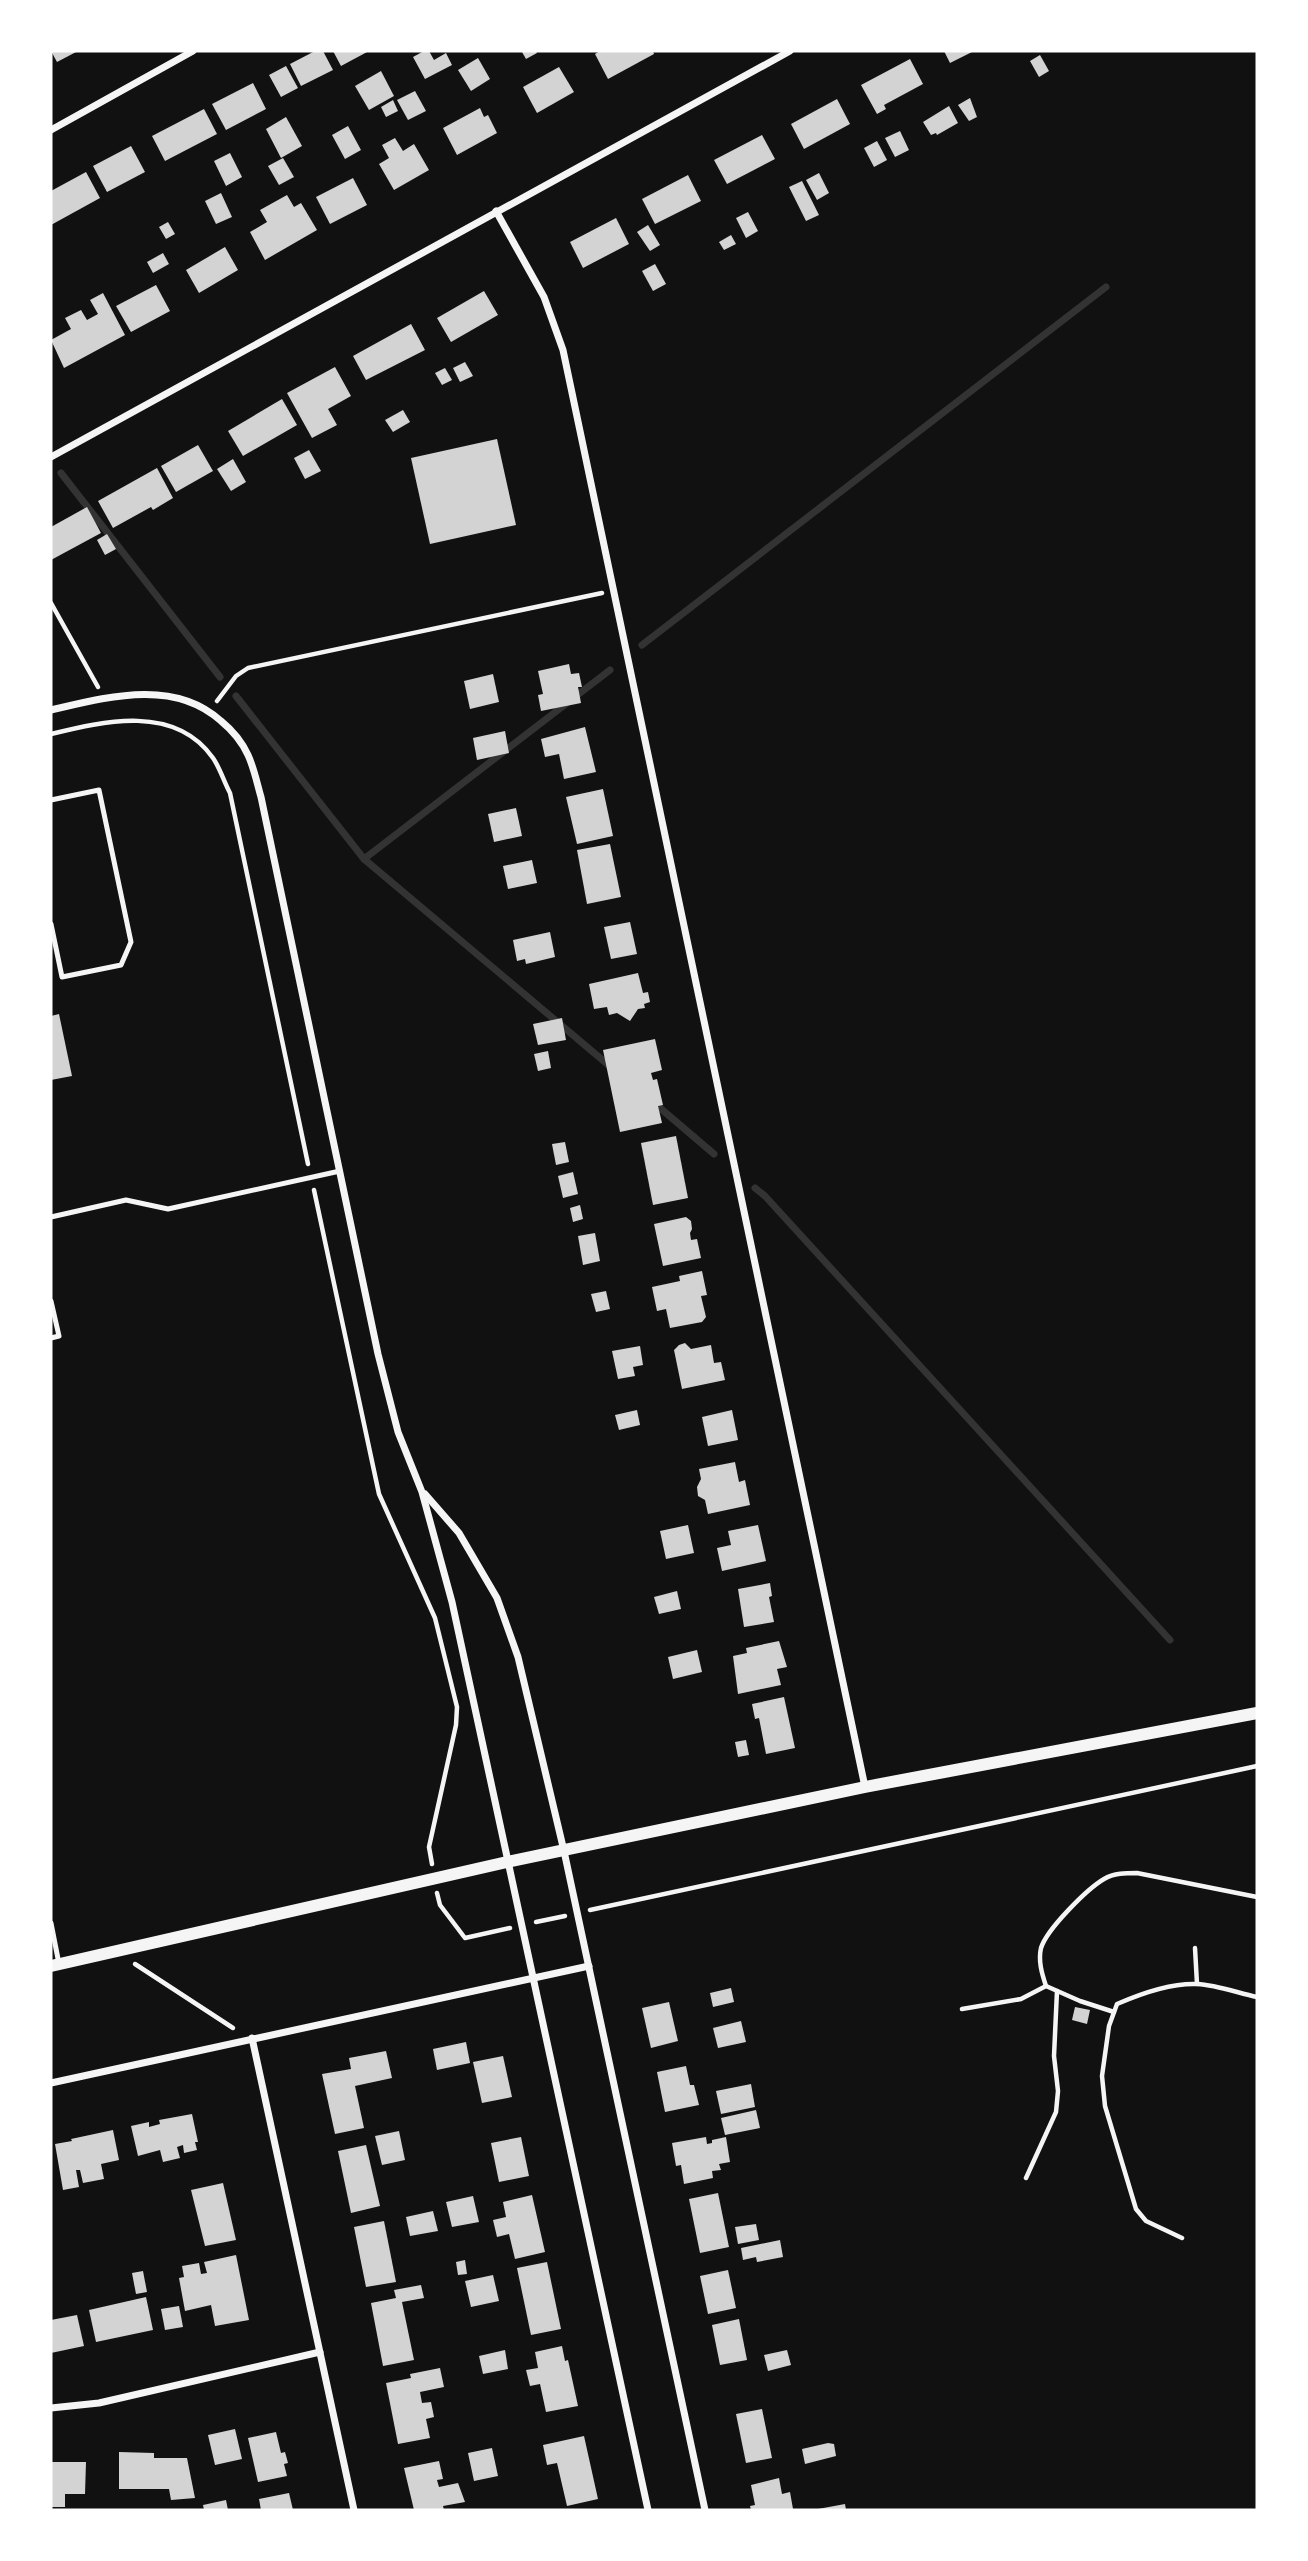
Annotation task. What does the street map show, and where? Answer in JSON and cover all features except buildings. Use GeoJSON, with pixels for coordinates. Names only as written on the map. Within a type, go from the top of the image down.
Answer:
{"type":"FeatureCollection","features":[{"type":"Feature","properties":{"kind":"street"},"geometry":{"type":"LineString","coordinates":[[51,130],[193,51]]}},
{"type":"Feature","properties":{"kind":"street"},"geometry":{"type":"LineString","coordinates":[[51,457],[790,51]]}},
{"type":"Feature","properties":{"kind":"street"},"geometry":{"type":"LineString","coordinates":[[496,211],[544,297],[563,350],[865,1787]]}},
{"type":"Feature","properties":{"kind":"street"},"geometry":{"type":"LineString","coordinates":[[51,710],[136,694],[174,695],[210,710],[232,730],[248,754],[261,797],[378,1354],[398,1432],[422,1492],[452,1602],[648,2510]]}},
{"type":"Feature","properties":{"kind":"street"},"geometry":{"type":"LineString","coordinates":[[422,1492],[459,1533],[497,1598],[519,1657],[578,1913],[705,2510]]}},
{"type":"Feature","properties":{"kind":"street"},"geometry":{"type":"LineString","coordinates":[[55,1965],[507,1862],[865,1787],[1257,1713]]}},
{"type":"Feature","properties":{"kind":"street"},"geometry":{"type":"LineString","coordinates":[[51,2083],[589,1966]]}},
{"type":"Feature","properties":{"kind":"street"},"geometry":{"type":"LineString","coordinates":[[252,2038],[354,2510]]}},
{"type":"Feature","properties":{"kind":"street"},"geometry":{"type":"LineString","coordinates":[[51,2409],[99,2403],[320,2352]]}},
{"type":"Feature","properties":{"kind":"lane"},"geometry":{"type":"LineString","coordinates":[[51,800],[99,790],[131,942],[121,965],[62,976],[51,925]]}},
{"type":"Feature","properties":{"kind":"lane"},"geometry":{"type":"LineString","coordinates":[[51,1217],[126,1200],[168,1209],[340,1171]]}},
{"type":"Feature","properties":{"kind":"lane"},"geometry":{"type":"LineString","coordinates":[[51,1301],[59,1336],[51,1338]]}},
{"type":"Feature","properties":{"kind":"lane"},"geometry":{"type":"LineString","coordinates":[[51,1923],[55,1965]]}},
{"type":"Feature","properties":{"kind":"path"},"geometry":{"type":"LineString","coordinates":[[210,710],[236,676],[248,668],[612,591]]}},
{"type":"Feature","properties":{"kind":"path"},"geometry":{"type":"LineString","coordinates":[[51,603],[104,698]]}},
{"type":"Feature","properties":{"kind":"path"},"geometry":{"type":"LineString","coordinates":[[51,734],[114,721],[143,720],[168,725],[196,741],[213,758],[230,793],[379,1494],[435,1618],[457,1707],[456,1725],[429,1847],[439,1905],[465,1938],[1257,1766]]}},
{"type":"Feature","properties":{"kind":"path"},"geometry":{"type":"LineString","coordinates":[[1114,2012],[1046,1986],[1040,1967],[1041,1948],[1056,1922],[1104,1879],[1118,1873],[1137,1873],[1257,1897]]}},
{"type":"Feature","properties":{"kind":"path"},"geometry":{"type":"LineString","coordinates":[[1195,1948],[1197,1984]]}},
{"type":"Feature","properties":{"kind":"path"},"geometry":{"type":"LineString","coordinates":[[118,1950],[141,1969],[252,2038]]}},
{"type":"Feature","properties":{"kind":"path"},"geometry":{"type":"LineString","coordinates":[[1182,2238],[1146,2221],[1136,2208],[1129,2189],[1105,2106],[1102,2076],[1109,2026],[1117,2004],[1142,1993],[1197,1984],[1257,1997]]}},
{"type":"Feature","properties":{"kind":"path"},"geometry":{"type":"LineString","coordinates":[[962,2009],[1021,1999],[1046,1986]]}},
{"type":"Feature","properties":{"kind":"path"},"geometry":{"type":"LineString","coordinates":[[1026,2179],[1056,2112],[1058,2091],[1054,2056],[1057,1991]]}},
{"type":"Feature","properties":{"kind":"waterway"},"geometry":{"type":"LineString","coordinates":[[642,645],[1106,287]]}},
{"type":"Feature","properties":{"kind":"waterway"},"geometry":{"type":"LineString","coordinates":[[61,473],[220,677]]}},
{"type":"Feature","properties":{"kind":"waterway"},"geometry":{"type":"LineString","coordinates":[[364,859],[610,670]]}},
{"type":"Feature","properties":{"kind":"waterway"},"geometry":{"type":"LineString","coordinates":[[236,696],[364,859],[612,1068]]}},
{"type":"Feature","properties":{"kind":"waterway"},"geometry":{"type":"LineString","coordinates":[[653,1102],[714,1154]]}},
{"type":"Feature","properties":{"kind":"waterway"},"geometry":{"type":"LineString","coordinates":[[755,1188],[1170,1640]]}}]}
